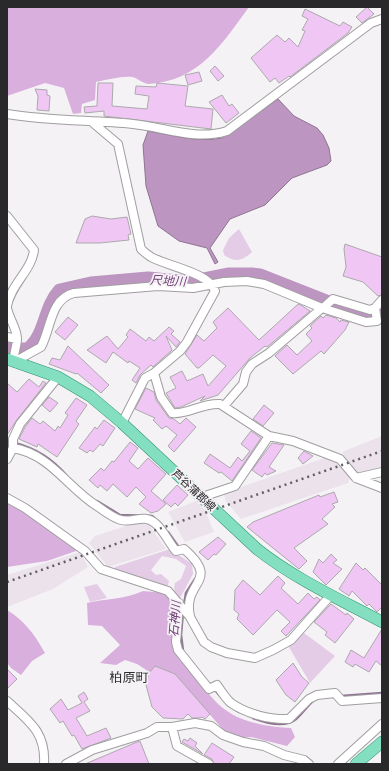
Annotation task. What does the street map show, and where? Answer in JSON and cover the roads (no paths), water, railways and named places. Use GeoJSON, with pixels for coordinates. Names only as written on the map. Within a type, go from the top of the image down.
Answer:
{"type":"FeatureCollection","features":[{"type":"Feature","properties":{"kind":"main road","name":"芦谷蒲郡線"},"geometry":{"type":"LineString","coordinates":[[11,358],[58,378],[90,396],[122,423],[271,561],[299,579],[382,622]]}},
{"type":"Feature","properties":{"kind":"main road"},"geometry":{"type":"LineString","coordinates":[[356,764],[382,742]]}},
{"type":"Feature","properties":{"kind":"street"},"geometry":{"type":"LineString","coordinates":[[7,114],[44,119],[134,124],[204,135],[227,131],[371,23],[382,19]]}},
{"type":"Feature","properties":{"kind":"street"},"geometry":{"type":"LineString","coordinates":[[92,122],[118,144],[141,249],[151,257],[209,282],[215,291],[187,342],[173,358],[145,378],[122,423]]}},
{"type":"Feature","properties":{"kind":"street"},"geometry":{"type":"LineString","coordinates":[[7,216],[34,250],[30,264],[8,298],[7,307],[16,330],[17,342],[11,358]]}},
{"type":"Feature","properties":{"kind":"street"},"geometry":{"type":"LineString","coordinates":[[11,358],[41,347],[56,306],[67,295],[131,287],[158,286],[193,288],[209,282],[236,281],[264,284],[366,322],[377,316],[382,300]]}},
{"type":"Feature","properties":{"kind":"street"},"geometry":{"type":"LineString","coordinates":[[224,406],[243,384],[246,372],[252,364],[270,353],[333,299],[370,310],[377,316]]}},
{"type":"Feature","properties":{"kind":"street"},"geometry":{"type":"LineString","coordinates":[[7,337],[17,342]]}},
{"type":"Feature","properties":{"kind":"street"},"geometry":{"type":"LineString","coordinates":[[154,373],[161,397],[172,413],[178,414],[210,403],[224,406],[269,436],[293,441],[340,460],[356,478],[382,488]]}},
{"type":"Feature","properties":{"kind":"street"},"geometry":{"type":"LineString","coordinates":[[7,459],[20,424],[58,378]]}},
{"type":"Feature","properties":{"kind":"street"},"geometry":{"type":"LineString","coordinates":[[202,497],[235,486],[269,436]]}},
{"type":"Feature","properties":{"kind":"street"},"geometry":{"type":"LineString","coordinates":[[13,444],[32,453],[51,466],[96,506],[121,520],[142,518],[156,524],[180,550],[197,561],[202,572],[198,584],[191,591],[189,601],[184,610],[176,642],[178,650],[209,689],[217,685],[230,703],[255,714],[278,719],[289,719],[313,697],[335,693],[342,701],[382,698]]}},
{"type":"Feature","properties":{"kind":"street"},"geometry":{"type":"LineString","coordinates":[[356,478],[382,472]]}},
{"type":"Feature","properties":{"kind":"street"},"geometry":{"type":"LineString","coordinates":[[7,498],[25,508],[85,551],[101,569],[168,590],[184,610],[204,642],[210,647],[227,653],[246,658],[255,658],[291,640],[331,595]]}},
{"type":"Feature","properties":{"kind":"street"},"geometry":{"type":"LineString","coordinates":[[7,701],[34,727],[44,743],[44,764]]}},
{"type":"Feature","properties":{"kind":"street"},"geometry":{"type":"LineString","coordinates":[[66,764],[92,750],[147,733],[157,727],[172,727],[195,723],[211,726],[223,735],[243,742],[264,746],[284,755],[304,760],[309,764]]}},
{"type":"Feature","properties":{"kind":"street"},"geometry":{"type":"LineString","coordinates":[[338,764],[382,724]]}},
{"type":"Feature","properties":{"kind":"street"},"geometry":{"type":"LineString","coordinates":[[172,727],[177,746],[209,764]]}},
{"type":"Feature","properties":{"kind":"waterway","name":"尺地川"},"geometry":{"type":"LineString","coordinates":[[7,345],[20,350],[28,350],[34,344],[39,337],[51,306],[60,291],[91,284],[148,279],[188,283],[228,275],[260,276],[354,313],[372,316],[382,315]]}},
{"type":"Feature","properties":{"kind":"waterway","name":"石神川"},"geometry":{"type":"LineString","coordinates":[[15,443],[44,455],[67,476]]}},
{"type":"Feature","properties":{"kind":"waterway","name":"石神川"},"geometry":{"type":"LineString","coordinates":[[97,501],[120,515],[152,516],[161,524]]}},
{"type":"Feature","properties":{"kind":"waterway","name":"石神川"},"geometry":{"type":"LineString","coordinates":[[168,532],[180,549]]}},
{"type":"Feature","properties":{"kind":"waterway","name":"石神川"},"geometry":{"type":"LineString","coordinates":[[184,605],[186,593],[195,579]]}},
{"type":"Feature","properties":{"kind":"waterway","name":"石神川"},"geometry":{"type":"LineString","coordinates":[[183,612],[181,635],[183,651]]}},
{"type":"Feature","properties":{"kind":"waterway","name":"石神川"},"geometry":{"type":"LineString","coordinates":[[214,689],[221,697]]}},
{"type":"Feature","properties":{"kind":"waterway","name":"石神川"},"geometry":{"type":"LineString","coordinates":[[341,696],[382,693]]}},
{"type":"Feature","properties":{"kind":"waterway","name":"石神川"},"geometry":{"type":"LineString","coordinates":[[253,718],[275,724],[292,722],[314,700]]}},
{"type":"Feature","properties":{"kind":"waterway","name":"石神川"},"geometry":{"type":"LineString","coordinates":[[227,704],[239,712]]}},
{"type":"Feature","properties":{"kind":"railway"},"geometry":{"type":"LineString","coordinates":[[7,582],[382,451]]}},
{"type":"Feature","properties":{"kind":"district","name":"柏原町"},"geometry":{"type":"Point","coordinates":[129,677]}}]}
